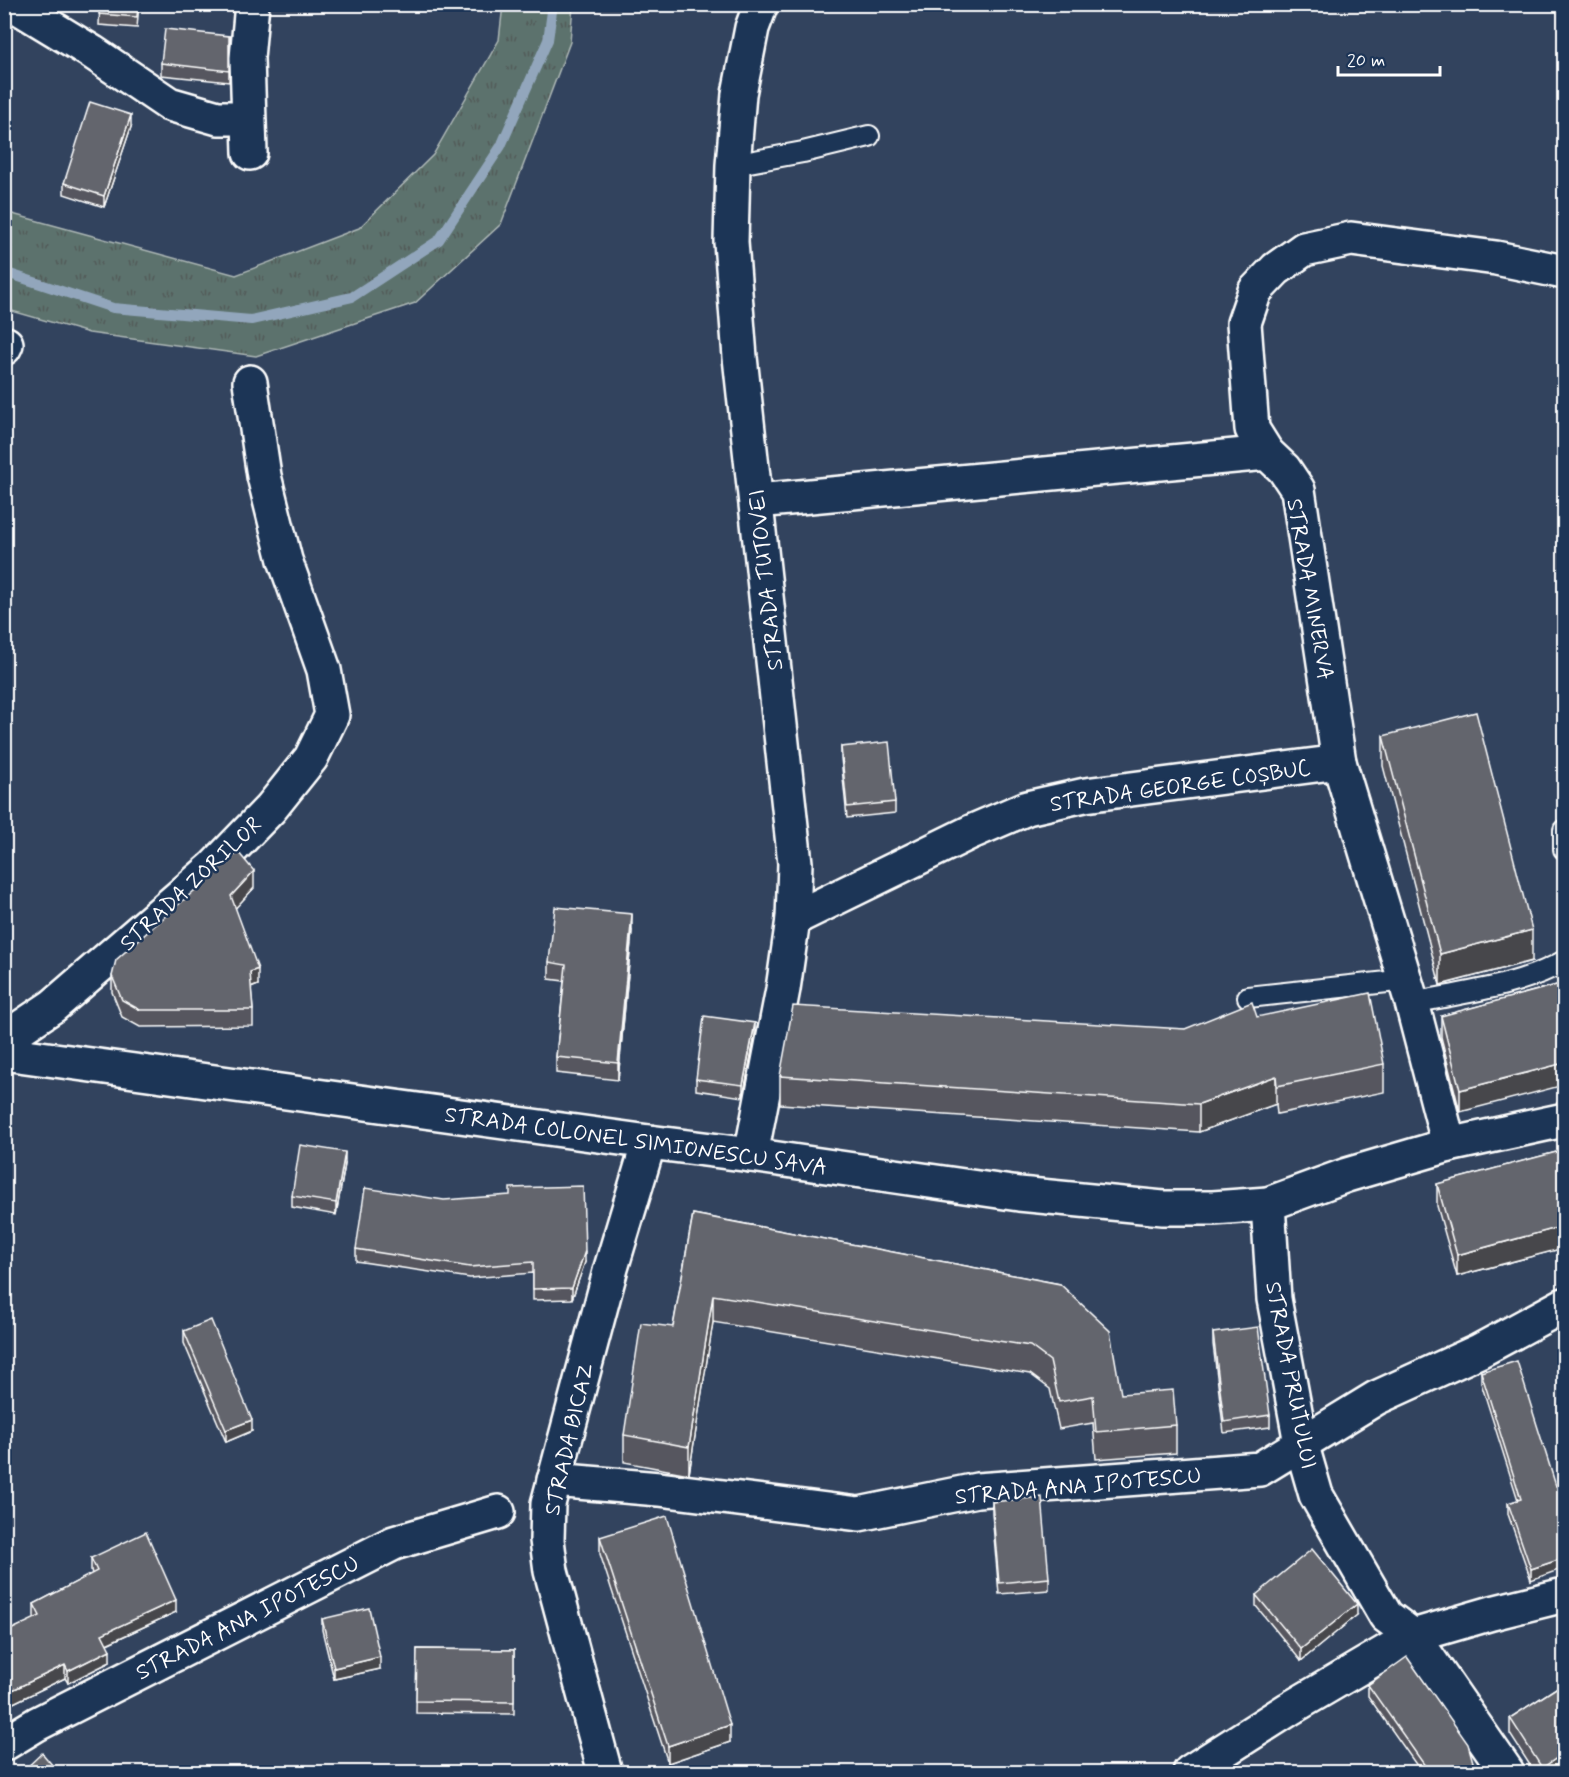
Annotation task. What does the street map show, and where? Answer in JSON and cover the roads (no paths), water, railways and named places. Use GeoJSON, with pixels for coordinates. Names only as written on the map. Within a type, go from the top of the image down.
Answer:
{"type":"FeatureCollection","features":[{"type":"Feature","properties":{"kind":"street"},"geometry":{"type":"LineString","coordinates":[[13,4],[92,52],[169,104],[218,118],[248,118]]}},
{"type":"Feature","properties":{"kind":"street"},"geometry":{"type":"LineString","coordinates":[[250,153],[247,57],[252,4]]}},
{"type":"Feature","properties":{"kind":"street","name":"STRADA TUTOVEI"},"geometry":{"type":"LineString","coordinates":[[751,1155],[783,989],[793,919],[795,863],[740,357],[730,242],[733,165],[740,94],[752,28],[761,4]]}},
{"type":"Feature","properties":{"kind":"street","name":"STRADA MINERVA"},"geometry":{"type":"LineString","coordinates":[[1449,1145],[1409,992],[1339,762],[1298,490],[1284,469],[1267,453],[1252,429],[1244,323],[1255,291],[1276,269],[1304,249],[1351,238],[1496,258],[1564,272]]}},
{"type":"Feature","properties":{"kind":"street","name":"STRADA ZORILOR"},"geometry":{"type":"LineString","coordinates":[[4,1039],[53,1006],[214,867],[271,808],[311,758],[332,715],[324,670],[285,560],[264,476],[250,382]]}},
{"type":"Feature","properties":{"kind":"street"},"geometry":{"type":"LineString","coordinates":[[757,501],[1267,453]]}},
{"type":"Feature","properties":{"kind":"street","name":"STRADA GEORGE COȘBUC"},"geometry":{"type":"LineString","coordinates":[[793,919],[971,832],[1027,808],[1085,795],[1339,762]]}},
{"type":"Feature","properties":{"kind":"street","name":"STRADA COLONEL SIMIONESCU SAVA"},"geometry":{"type":"LineString","coordinates":[[4,1053],[1019,1194],[1152,1207],[1213,1208],[1268,1204],[1347,1175],[1449,1145],[1564,1120]]}},
{"type":"Feature","properties":{"kind":"street","name":"STRADA BICAZ"},"geometry":{"type":"LineString","coordinates":[[605,1773],[551,1571],[547,1540],[548,1504],[610,1268],[649,1142]]}},
{"type":"Feature","properties":{"kind":"street","name":"STRADA PRUTULUI"},"geometry":{"type":"LineString","coordinates":[[1268,1204],[1274,1299],[1301,1443],[1316,1495],[1386,1616],[1413,1636],[1507,1773]]}},
{"type":"Feature","properties":{"kind":"street","name":"STRADA ANA IPOTESCU"},"geometry":{"type":"LineString","coordinates":[[554,1480],[660,1489],[859,1514],[977,1490],[1260,1469],[1376,1398],[1479,1351],[1564,1305]]}},
{"type":"Feature","properties":{"kind":"street","name":"STRADA ANA IPOTESCU"},"geometry":{"type":"LineString","coordinates":[[4,1744],[37,1724],[394,1543],[498,1512]]}},
{"type":"Feature","properties":{"kind":"street"},"geometry":{"type":"LineString","coordinates":[[1190,1773],[1288,1709],[1413,1636],[1564,1595]]}},
{"type":"Feature","properties":{"kind":"lane"},"geometry":{"type":"LineString","coordinates":[[733,165],[803,152],[869,136]]}},
{"type":"Feature","properties":{"kind":"lane"},"geometry":{"type":"LineString","coordinates":[[1564,830],[1564,849]]}},
{"type":"Feature","properties":{"kind":"lane"},"geometry":{"type":"LineString","coordinates":[[1248,997],[1409,992],[1508,982],[1536,974],[1564,961]]}},
{"type":"Feature","properties":{"kind":"waterway"},"geometry":{"type":"LineString","coordinates":[[4,272],[113,308],[251,320],[352,297],[439,240],[501,146],[548,40],[553,4]]}}]}
